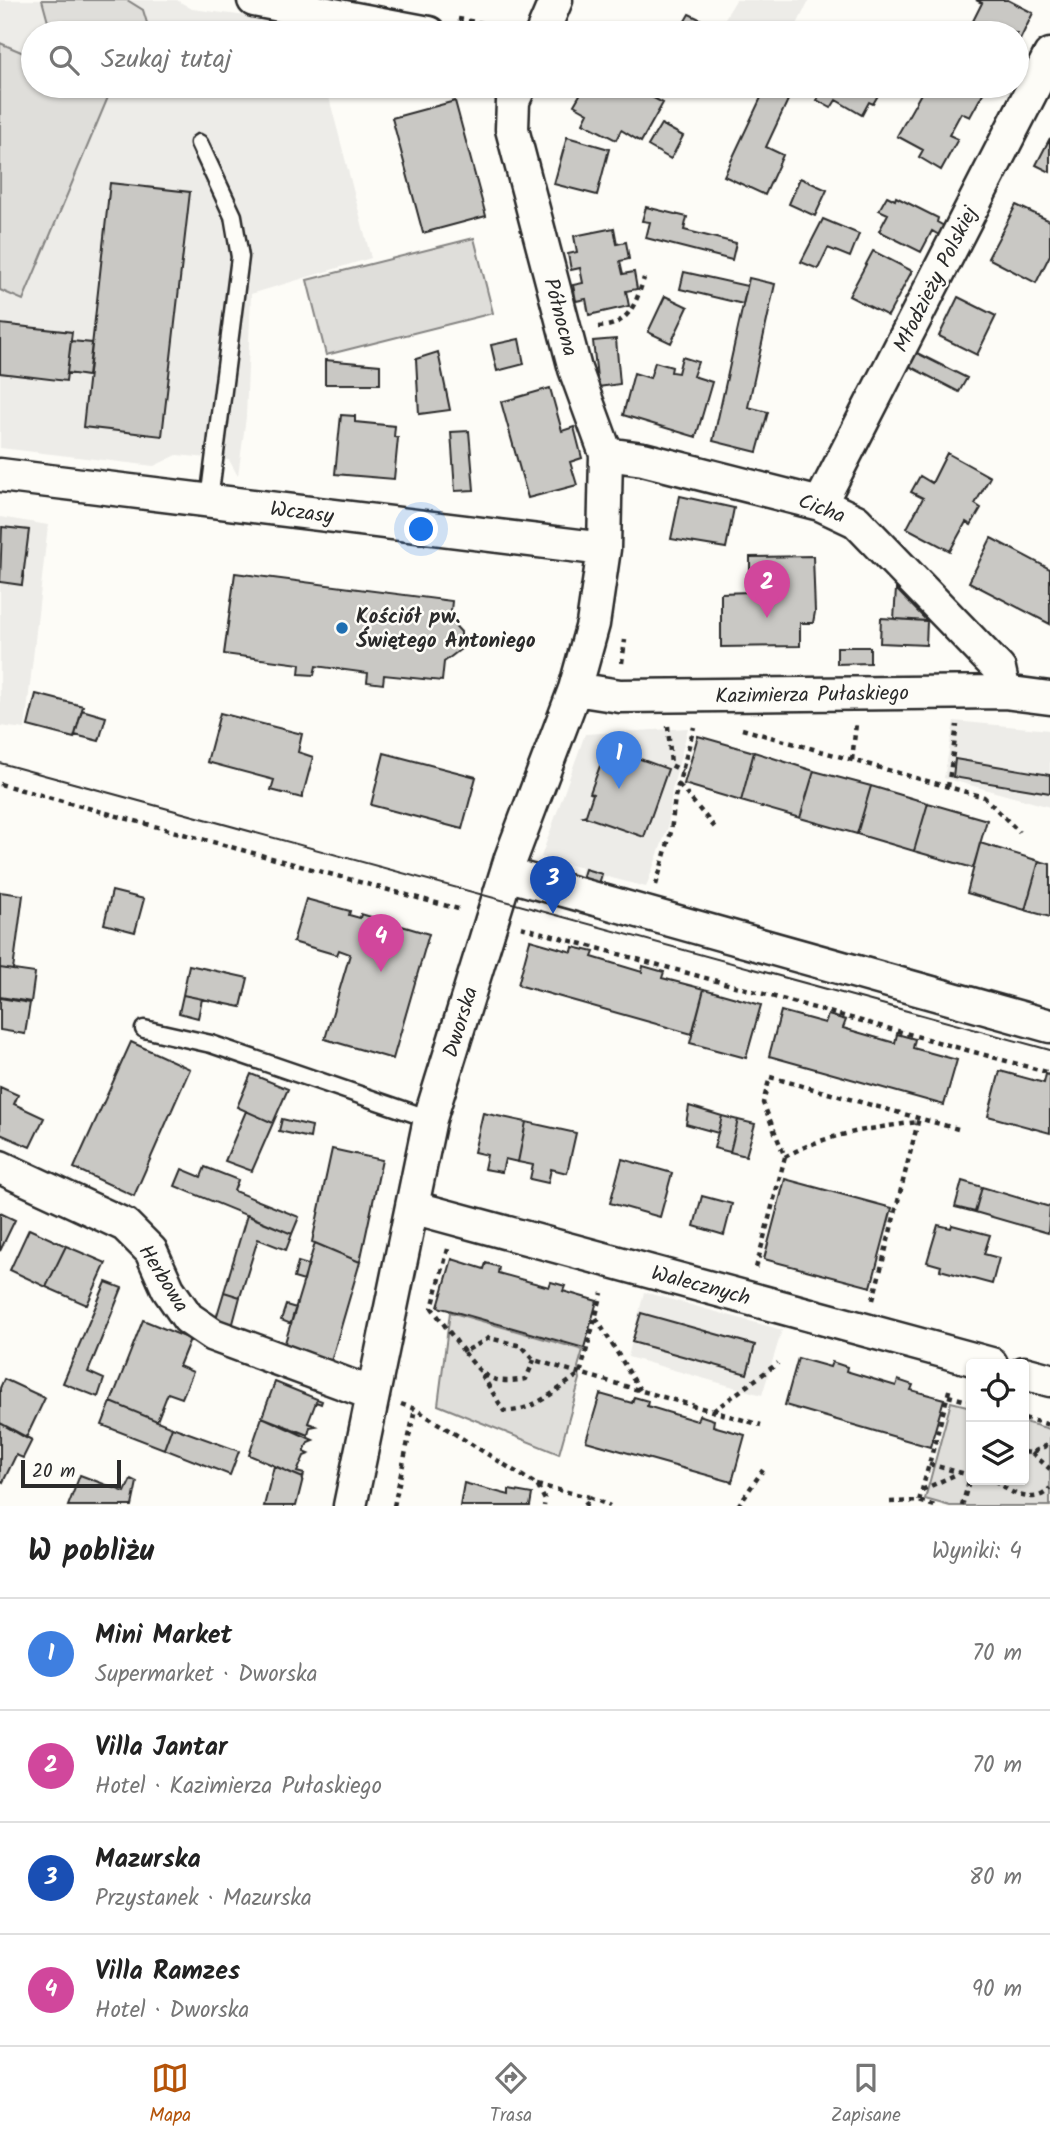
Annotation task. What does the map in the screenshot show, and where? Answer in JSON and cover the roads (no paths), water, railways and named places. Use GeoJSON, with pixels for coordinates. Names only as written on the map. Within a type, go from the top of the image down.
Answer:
{"type":"FeatureCollection","features":[{"type":"Feature","properties":{"kind":"street"},"geometry":{"type":"LineString","coordinates":[[254,0],[365,21]]}},
{"type":"Feature","properties":{"kind":"street"},"geometry":{"type":"LineString","coordinates":[[547,21],[556,0]]}},
{"type":"Feature","properties":{"kind":"street","name":"Młodzieży Polskiej"},"geometry":{"type":"LineString","coordinates":[[1029,96],[1050,55]]}},
{"type":"Feature","properties":{"kind":"street","name":"Północna"},"geometry":{"type":"LineString","coordinates":[[514,98],[512,129],[575,369],[606,454],[604,549]]}},
{"type":"Feature","properties":{"kind":"street","name":"Młodzieży Polskiej"},"geometry":{"type":"LineString","coordinates":[[820,504],[1028,98]]}},
{"type":"Feature","properties":{"kind":"street","name":"Cicha"},"geometry":{"type":"LineString","coordinates":[[606,454],[643,459],[820,504],[856,522],[999,669],[1004,691]]}},
{"type":"Feature","properties":{"kind":"street","name":"Wczasy"},"geometry":{"type":"LineString","coordinates":[[0,475],[604,549]]}},
{"type":"Feature","properties":{"kind":"street","name":"Dworska"},"geometry":{"type":"LineString","coordinates":[[350,1506],[385,1398],[412,1207],[430,1119],[506,874],[575,689],[593,624],[604,549]]}},
{"type":"Feature","properties":{"kind":"street","name":"Kazimierza Pułaskiego"},"geometry":{"type":"LineString","coordinates":[[575,689],[620,696],[1004,691],[1050,698]]}},
{"type":"Feature","properties":{"kind":"street"},"geometry":{"type":"LineString","coordinates":[[506,874],[1050,1026]]}},
{"type":"Feature","properties":{"kind":"street","name":"Herbowa"},"geometry":{"type":"LineString","coordinates":[[0,1167],[125,1224],[150,1251],[168,1289],[188,1318],[213,1335],[385,1398]]}},
{"type":"Feature","properties":{"kind":"street","name":"Walecznych"},"geometry":{"type":"LineString","coordinates":[[412,1207],[972,1359]]}},
{"type":"Feature","properties":{"kind":"street"},"geometry":{"type":"LineString","coordinates":[[1029,1374],[1050,1380]]}},
{"type":"Feature","properties":{"kind":"lane"},"geometry":{"type":"LineString","coordinates":[[199,143],[233,216],[240,257],[209,500]]}},
{"type":"Feature","properties":{"kind":"lane"},"geometry":{"type":"LineString","coordinates":[[144,1029],[211,1044],[430,1119]]}},
{"type":"Feature","properties":{"kind":"tram line"},"geometry":{"type":"LineString","coordinates":[[0,763],[1050,1050]]}},
{"type":"Feature","properties":{"kind":"place","name":"Villa Jantar"},"geometry":{"type":"Point","coordinates":[767,618]}},
{"type":"Feature","properties":{"kind":"place","name":"Kościół pw. Świętego Antoniego"},"geometry":{"type":"Point","coordinates":[342,628]}},
{"type":"Feature","properties":{"kind":"place","name":"Mini Market"},"geometry":{"type":"Point","coordinates":[619,789]}},
{"type":"Feature","properties":{"kind":"place","name":"Mazurska"},"geometry":{"type":"Point","coordinates":[553,914]}},
{"type":"Feature","properties":{"kind":"place","name":"Villa Ramzes"},"geometry":{"type":"Point","coordinates":[381,972]}}]}
